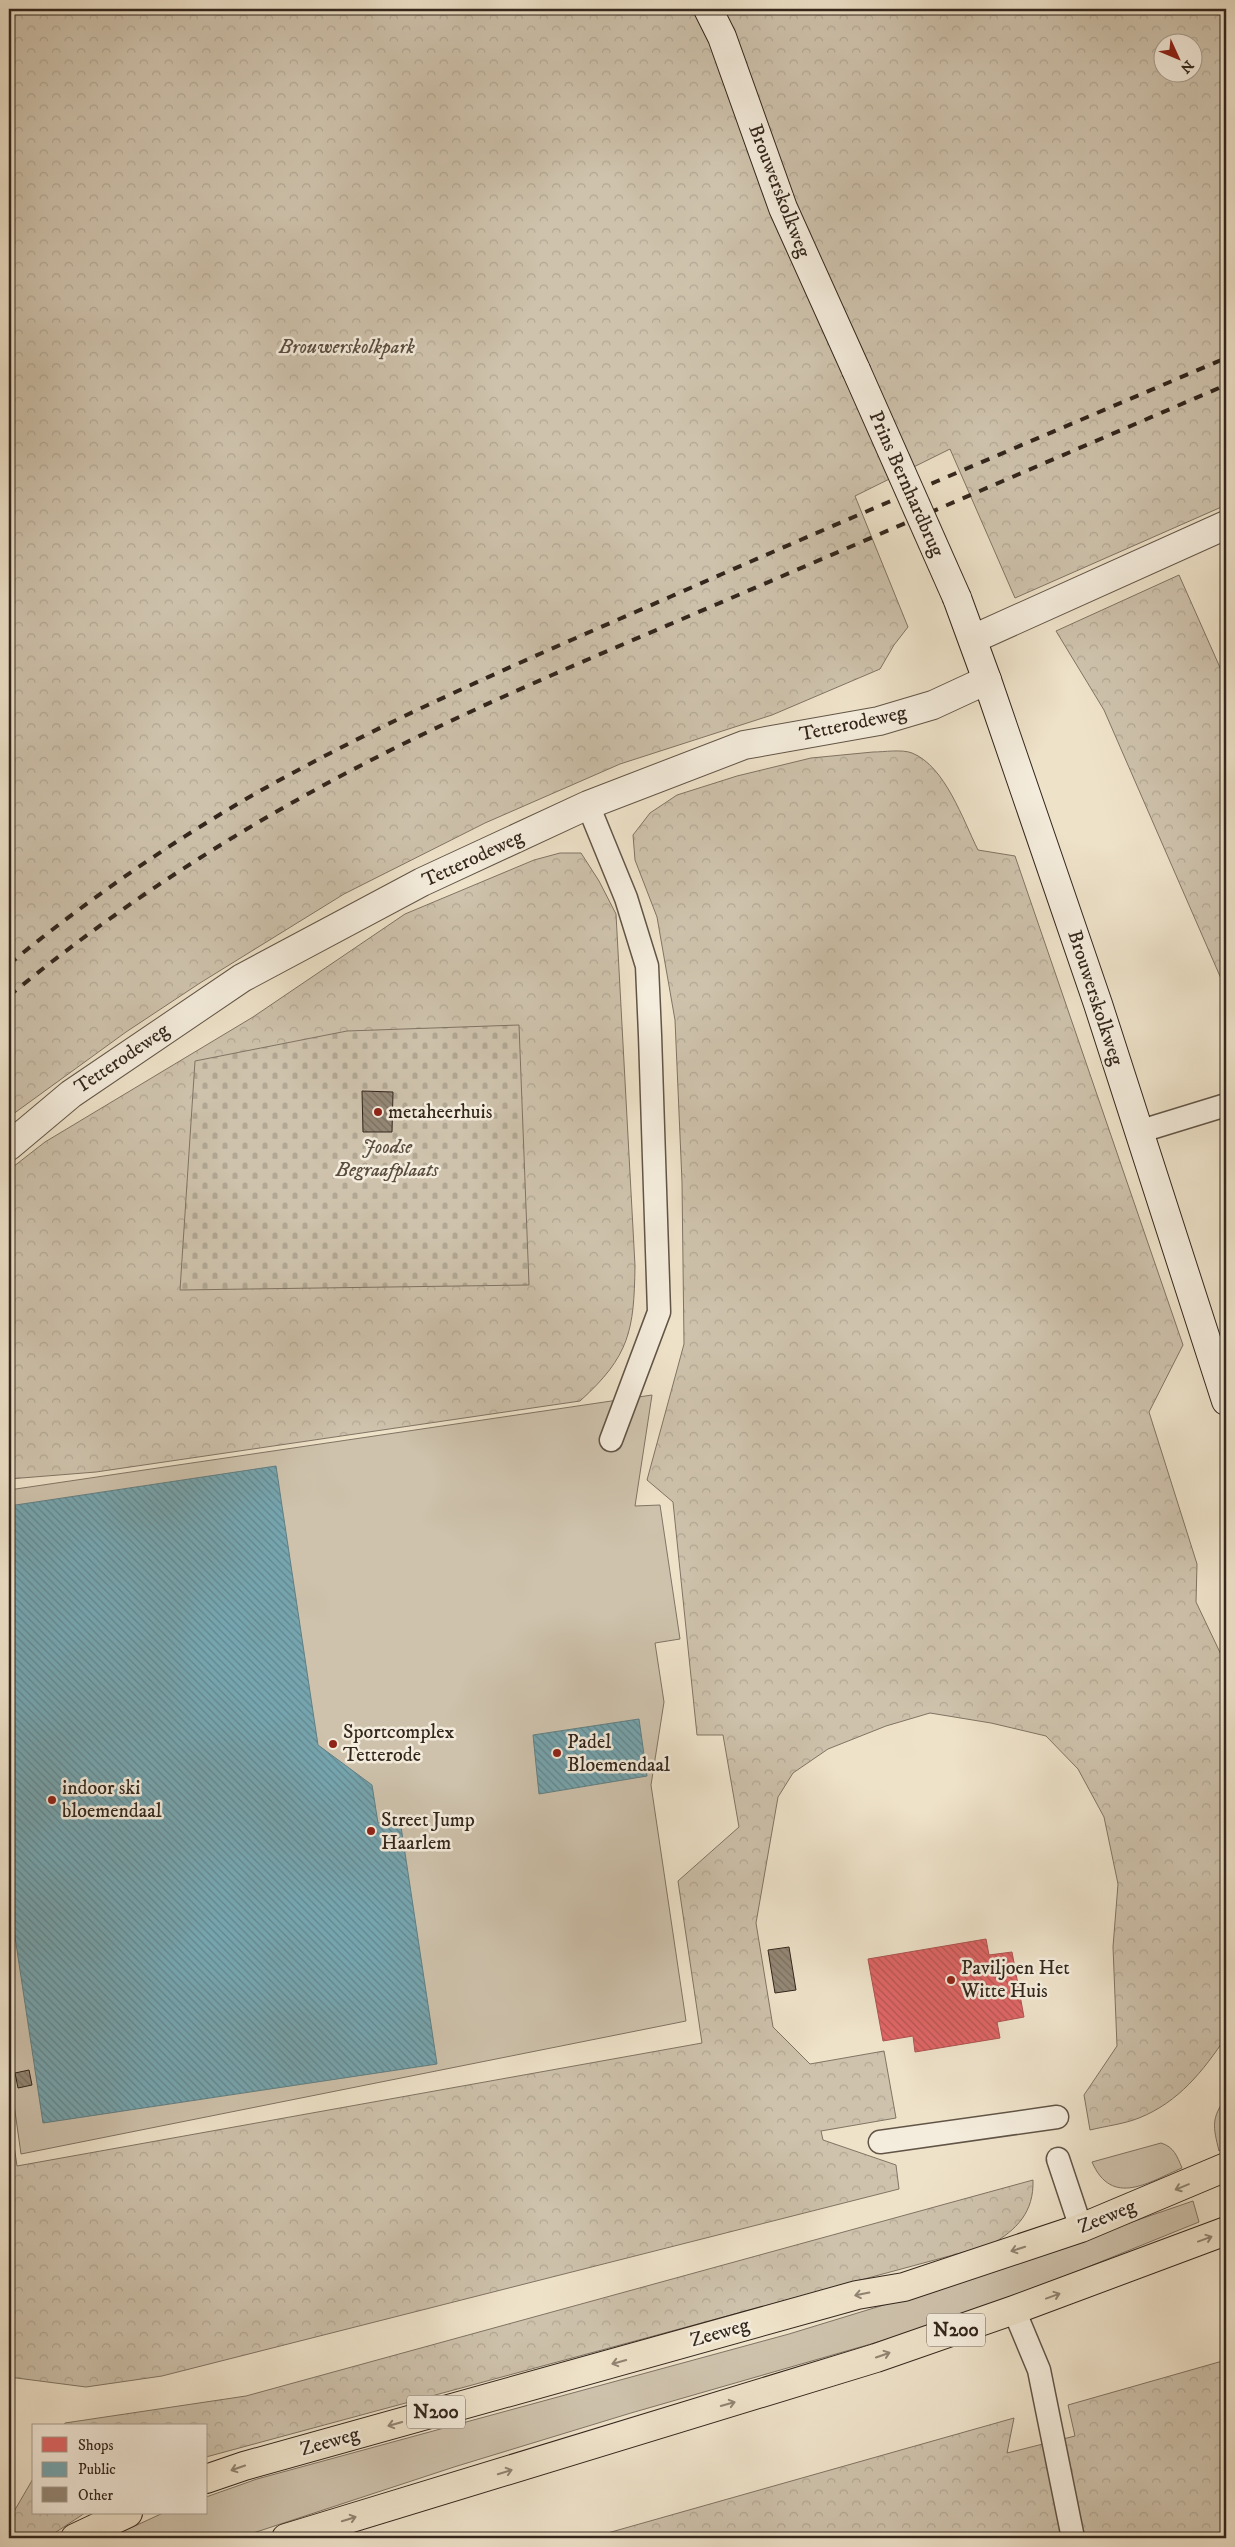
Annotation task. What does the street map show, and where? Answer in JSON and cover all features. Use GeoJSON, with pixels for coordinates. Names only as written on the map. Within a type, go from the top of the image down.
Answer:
{"type":"FeatureCollection","features":[{"type":"Feature","properties":{"kind":"main road","name":"Brouwerskolkweg"},"geometry":{"type":"LineString","coordinates":[[708,9],[722,37],[783,208],[856,370]]}},
{"type":"Feature","properties":{"kind":"main road","name":"Prins Bernhardbrug"},"geometry":{"type":"LineString","coordinates":[[856,370],[956,598]]}},
{"type":"Feature","properties":{"kind":"main road"},"geometry":{"type":"LineString","coordinates":[[973,638],[1226,525]]}},
{"type":"Feature","properties":{"kind":"main road","name":"Brouwerskolkweg"},"geometry":{"type":"LineString","coordinates":[[956,598],[988,680],[1098,1004],[1225,1396]]}},
{"type":"Feature","properties":{"kind":"main road","name":"Tetterodeweg"},"geometry":{"type":"LineString","coordinates":[[9,1146],[71,1094],[242,978],[422,882],[588,805],[744,745],[879,721],[933,705],[988,680]]}},
{"type":"Feature","properties":{"kind":"main road","name":"Zeeweg"},"geometry":{"type":"LineString","coordinates":[[208,2478],[244,2466],[857,2295],[904,2287],[1081,2228],[1226,2167]]}},
{"type":"Feature","properties":{"kind":"main road","name":"N200"},"geometry":{"type":"LineString","coordinates":[[286,2538],[755,2396],[1014,2310],[1226,2231]]}},
{"type":"Feature","properties":{"kind":"main road"},"geometry":{"type":"LineString","coordinates":[[75,2538],[126,2514]]}},
{"type":"Feature","properties":{"kind":"lane"},"geometry":{"type":"LineString","coordinates":[[588,805],[626,898],[647,966],[650,1036],[658,1312],[611,1440]]}},
{"type":"Feature","properties":{"kind":"lane"},"geometry":{"type":"LineString","coordinates":[[1138,1132],[1226,1105]]}},
{"type":"Feature","properties":{"kind":"lane"},"geometry":{"type":"LineString","coordinates":[[880,2142],[1057,2117]]}},
{"type":"Feature","properties":{"kind":"lane"},"geometry":{"type":"LineString","coordinates":[[1058,2160],[1081,2228]]}},
{"type":"Feature","properties":{"kind":"lane"},"geometry":{"type":"LineString","coordinates":[[1014,2310],[1039,2370],[1073,2538]]}},
{"type":"Feature","properties":{"kind":"green space","name":"Brouwerskolkpark"},"geometry":{"type":"Polygon","coordinates":[[[9,9],[1226,9],[1226,505],[1015,598],[950,449],[855,496],[908,627],[894,645],[880,669],[772,715],[620,764],[485,823],[344,894],[200,983],[126,1032],[9,1117],[9,9]]]}},
{"type":"Feature","properties":{"kind":"green space"},"geometry":{"type":"Polygon","coordinates":[[[1179,575],[1226,681],[1226,990],[1104,710],[1056,631],[1179,575]]]}},
{"type":"Feature","properties":{"kind":"green space"},"geometry":{"type":"Polygon","coordinates":[[[873,752],[908,752],[924,760],[934,769],[952,795],[978,850],[1015,856],[1183,1345],[1149,1412],[1197,1564],[1196,1602],[1226,1665],[1226,2037],[1189,2084],[1166,2103],[1139,2118],[1090,2130],[1084,2095],[1117,2046],[1113,1947],[1118,1884],[1104,1817],[1078,1769],[1046,1736],[991,1723],[930,1713],[886,1726],[828,1749],[793,1773],[778,1797],[756,1923],[773,2027],[810,2064],[884,2051],[896,2118],[821,2131],[823,2140],[896,2165],[899,2189],[162,2376],[86,2387],[9,2377],[9,2111],[17,2166],[702,2043],[678,1881],[739,1827],[723,1735],[697,1735],[673,1502],[647,1480],[684,1344],[682,1182],[675,1020],[657,917],[635,860],[633,835],[650,813],[677,795],[737,776],[811,758],[873,752]]]}},
{"type":"Feature","properties":{"kind":"green space"},"geometry":{"type":"Polygon","coordinates":[[[560,853],[581,853],[599,881],[616,914],[635,1266],[633,1308],[626,1341],[610,1370],[597,1385],[580,1401],[96,1472],[9,1479],[9,1170],[45,1142],[253,1017],[405,914],[534,860],[560,853]]]}},
{"type":"Feature","properties":{"kind":"green space","name":"Joodse Begraafplaats"},"geometry":{"type":"Polygon","coordinates":[[[519,1025],[529,1285],[180,1290],[195,1061],[347,1031],[519,1025]]]}},
{"type":"Feature","properties":{"kind":"green space","name":"Sportcomplex Tetterode"},"geometry":{"type":"Polygon","coordinates":[[[652,1395],[635,1506],[660,1505],[680,1639],[655,1643],[664,1702],[651,1785],[686,2021],[21,2154],[9,2069],[9,1490],[652,1395]]]}},
{"type":"Feature","properties":{"kind":"green space"},"geometry":{"type":"Polygon","coordinates":[[[1226,2097],[1226,2147],[1219,2151],[1215,2135],[1215,2123],[1218,2111],[1226,2097]]]}},
{"type":"Feature","properties":{"kind":"green space"},"geometry":{"type":"Polygon","coordinates":[[[1161,2143],[1172,2150],[1182,2168],[1132,2188],[1121,2188],[1110,2184],[1100,2176],[1092,2162],[1161,2143]]]}},
{"type":"Feature","properties":{"kind":"green space"},"geometry":{"type":"Polygon","coordinates":[[[1033,2180],[1030,2202],[1022,2219],[1008,2233],[990,2245],[208,2456],[208,2424],[64,2424],[246,2396],[1033,2180]]]}},
{"type":"Feature","properties":{"kind":"green space"},"geometry":{"type":"Polygon","coordinates":[[[1193,2201],[1199,2222],[1026,2292],[902,2335],[631,2413],[454,2467],[238,2538],[109,2538],[161,2514],[208,2514],[208,2496],[257,2479],[789,2334],[936,2289],[1193,2201]]]}},
{"type":"Feature","properties":{"kind":"green space"},"geometry":{"type":"Polygon","coordinates":[[[1226,2360],[1226,2538],[590,2538],[1014,2418],[1007,2453],[1075,2436],[1068,2405],[1226,2360]]]}},
{"type":"Feature","properties":{"kind":"green space"},"geometry":{"type":"Polygon","coordinates":[[[32,2480],[32,2514],[83,2514],[47,2538],[9,2538],[9,2520],[32,2480]]]}},
{"type":"Feature","properties":{"kind":"building: Shops"},"geometry":{"type":"Polygon","coordinates":[[[986,1939],[989,1955],[1012,1952],[1024,2017],[997,2022],[1000,2038],[915,2052],[913,2036],[883,2041],[868,1959],[986,1939]]]}},
{"type":"Feature","properties":{"kind":"building: Public"},"geometry":{"type":"Polygon","coordinates":[[[276,1466],[318,1745],[372,1785],[378,1823],[400,1820],[437,2064],[43,2123],[9,1897],[9,1506],[276,1466]]]}},
{"type":"Feature","properties":{"kind":"building: Public"},"geometry":{"type":"Polygon","coordinates":[[[639,1719],[647,1776],[539,1794],[533,1735],[639,1719]]]}},
{"type":"Feature","properties":{"kind":"building: Other","name":"metaheerhuis"},"geometry":{"type":"Polygon","coordinates":[[[362,1091],[393,1092],[392,1132],[363,1132],[362,1091]]]}},
{"type":"Feature","properties":{"kind":"building: Other"},"geometry":{"type":"Polygon","coordinates":[[[789,1947],[796,1990],[775,1993],[768,1950],[789,1947]]]}},
{"type":"Feature","properties":{"kind":"building: Other"},"geometry":{"type":"Polygon","coordinates":[[[29,2070],[32,2085],[18,2088],[15,2073],[29,2070]]]}},
{"type":"Feature","properties":{"kind":"railway"},"geometry":{"type":"LineString","coordinates":[[9,964],[109,888],[179,840],[250,796],[382,727],[526,660],[741,566],[1226,358]]}},
{"type":"Feature","properties":{"kind":"railway"},"geometry":{"type":"LineString","coordinates":[[9,996],[101,925],[198,859],[298,799],[401,745],[557,673],[1226,385]]}},
{"type":"Feature","properties":{"kind":"place","name":"metaheerhuis"},"geometry":{"type":"Point","coordinates":[378,1112]}},
{"type":"Feature","properties":{"kind":"place","name":"Sportcomplex Tetterode"},"geometry":{"type":"Point","coordinates":[333,1744]}},
{"type":"Feature","properties":{"kind":"place","name":"Padel Bloemendaal"},"geometry":{"type":"Point","coordinates":[557,1753]}},
{"type":"Feature","properties":{"kind":"place","name":"indoor ski bloemendaal"},"geometry":{"type":"Point","coordinates":[52,1800]}},
{"type":"Feature","properties":{"kind":"place","name":"Street Jump Haarlem"},"geometry":{"type":"Point","coordinates":[371,1831]}},
{"type":"Feature","properties":{"kind":"place","name":"Paviljoen Het Witte Huis"},"geometry":{"type":"Point","coordinates":[951,1980]}}]}
